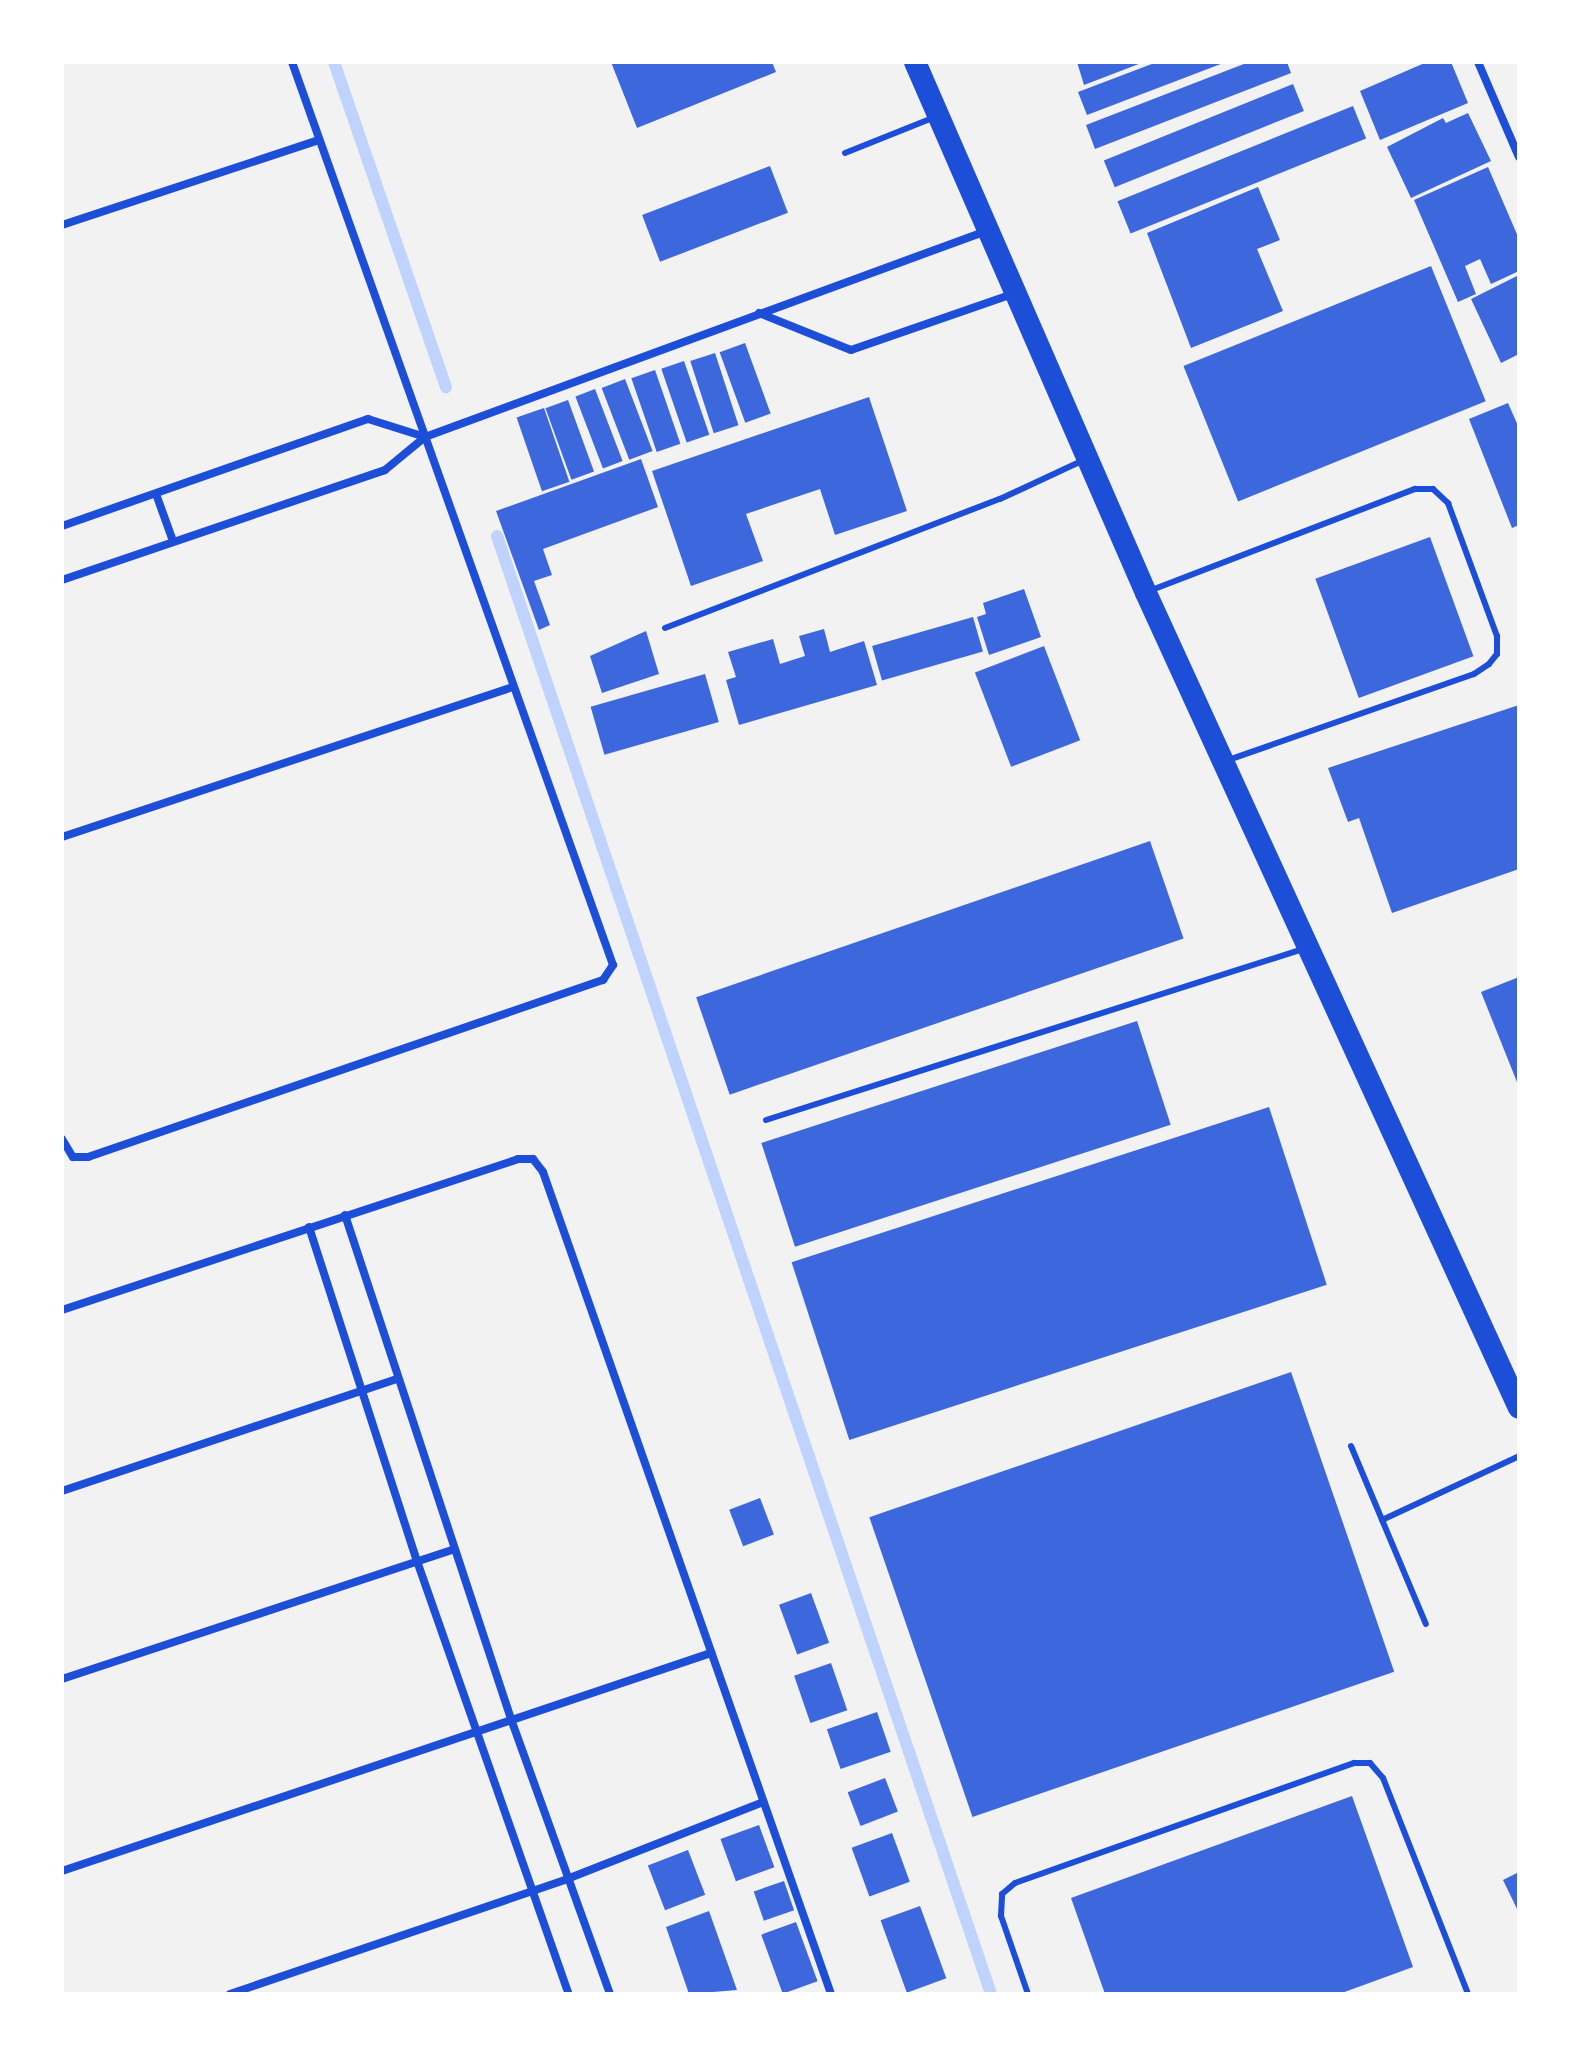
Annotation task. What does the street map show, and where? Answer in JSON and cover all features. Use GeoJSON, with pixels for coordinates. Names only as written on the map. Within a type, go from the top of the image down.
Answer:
{"type":"FeatureCollection","features":[{"type":"Feature","properties":{"kind":"highway"},"geometry":{"type":"LineString","coordinates":[[915,62],[991,229],[1146,593],[1311,946],[1519,1408]]}},
{"type":"Feature","properties":{"kind":"street"},"geometry":{"type":"LineString","coordinates":[[62,1139],[73,1157],[88,1157],[603,980],[613,965],[292,62]]}},
{"type":"Feature","properties":{"kind":"street"},"geometry":{"type":"LineString","coordinates":[[1478,62],[1519,157]]}},
{"type":"Feature","properties":{"kind":"street"},"geometry":{"type":"LineString","coordinates":[[62,225],[319,140]]}},
{"type":"Feature","properties":{"kind":"street"},"geometry":{"type":"LineString","coordinates":[[62,580],[385,470],[425,437],[991,229]]}},
{"type":"Feature","properties":{"kind":"street"},"geometry":{"type":"LineString","coordinates":[[758,313],[851,350],[1017,292]]}},
{"type":"Feature","properties":{"kind":"street"},"geometry":{"type":"LineString","coordinates":[[62,526],[368,419],[425,437]]}},
{"type":"Feature","properties":{"kind":"street"},"geometry":{"type":"LineString","coordinates":[[156,494],[173,541]]}},
{"type":"Feature","properties":{"kind":"street"},"geometry":{"type":"LineString","coordinates":[[62,837],[513,687]]}},
{"type":"Feature","properties":{"kind":"street"},"geometry":{"type":"LineString","coordinates":[[62,1310],[518,1159],[533,1159],[543,1172],[831,1994]]}},
{"type":"Feature","properties":{"kind":"street"},"geometry":{"type":"LineString","coordinates":[[345,1215],[511,1719],[610,1994]]}},
{"type":"Feature","properties":{"kind":"street"},"geometry":{"type":"LineString","coordinates":[[309,1227],[417,1561],[569,1994]]}},
{"type":"Feature","properties":{"kind":"street"},"geometry":{"type":"LineString","coordinates":[[62,1491],[397,1379]]}},
{"type":"Feature","properties":{"kind":"street"},"geometry":{"type":"LineString","coordinates":[[62,1679],[454,1549]]}},
{"type":"Feature","properties":{"kind":"street"},"geometry":{"type":"LineString","coordinates":[[62,1871],[711,1653]]}},
{"type":"Feature","properties":{"kind":"street"},"geometry":{"type":"LineString","coordinates":[[230,1994],[534,1891],[763,1802]]}},
{"type":"Feature","properties":{"kind":"lane"},"geometry":{"type":"LineString","coordinates":[[845,153],[939,115]]}},
{"type":"Feature","properties":{"kind":"lane"},"geometry":{"type":"LineString","coordinates":[[665,628],[1000,499],[1090,457]]}},
{"type":"Feature","properties":{"kind":"lane"},"geometry":{"type":"LineString","coordinates":[[1146,593],[1415,489],[1433,489],[1448,503],[1497,636],[1497,654],[1489,664],[1474,674],[1226,761]]}},
{"type":"Feature","properties":{"kind":"lane"},"geometry":{"type":"LineString","coordinates":[[766,1120],[1311,946]]}},
{"type":"Feature","properties":{"kind":"lane"},"geometry":{"type":"LineString","coordinates":[[1351,1446],[1426,1624]]}},
{"type":"Feature","properties":{"kind":"lane"},"geometry":{"type":"LineString","coordinates":[[1382,1520],[1519,1456]]}},
{"type":"Feature","properties":{"kind":"lane"},"geometry":{"type":"LineString","coordinates":[[1028,1994],[1001,1916],[1002,1894],[1015,1883],[1354,1763],[1370,1763],[1383,1778],[1468,1994]]}},
{"type":"Feature","properties":{"kind":"building"},"geometry":{"type":"Polygon","coordinates":[[[611,62],[772,62],[776,72],[637,128],[611,62]]]}},
{"type":"Feature","properties":{"kind":"building"},"geometry":{"type":"Polygon","coordinates":[[[1077,62],[1144,62],[1084,85],[1077,62]]]}},
{"type":"Feature","properties":{"kind":"building"},"geometry":{"type":"Polygon","coordinates":[[[1157,62],[1226,62],[1087,115],[1078,92],[1157,62]]]}},
{"type":"Feature","properties":{"kind":"building"},"geometry":{"type":"Polygon","coordinates":[[[1249,62],[1287,62],[1291,73],[1095,149],[1086,125],[1249,62]]]}},
{"type":"Feature","properties":{"kind":"building"},"geometry":{"type":"Polygon","coordinates":[[[1427,62],[1451,62],[1468,103],[1380,140],[1360,91],[1427,62]]]}},
{"type":"Feature","properties":{"kind":"building"},"geometry":{"type":"Polygon","coordinates":[[[1293,84],[1304,111],[1115,187],[1104,160],[1293,84]]]}},
{"type":"Feature","properties":{"kind":"building"},"geometry":{"type":"Polygon","coordinates":[[[1353,106],[1366,138],[1131,234],[1117,201],[1353,106]]]}},
{"type":"Feature","properties":{"kind":"building"},"geometry":{"type":"Polygon","coordinates":[[[1468,113],[1491,161],[1411,198],[1387,147],[1443,118],[1446,123],[1468,113]]]}},
{"type":"Feature","properties":{"kind":"building"},"geometry":{"type":"Polygon","coordinates":[[[770,166],[788,213],[660,262],[642,215],[770,166]]]}},
{"type":"Feature","properties":{"kind":"building"},"geometry":{"type":"Polygon","coordinates":[[[1488,167],[1519,239],[1519,271],[1491,284],[1480,259],[1465,266],[1476,294],[1458,302],[1414,200],[1488,167]]]}},
{"type":"Feature","properties":{"kind":"building"},"geometry":{"type":"Polygon","coordinates":[[[1258,187],[1280,240],[1257,249],[1283,311],[1191,348],[1147,233],[1258,187]]]}},
{"type":"Feature","properties":{"kind":"building"},"geometry":{"type":"Polygon","coordinates":[[[1431,266],[1486,401],[1238,501],[1183,366],[1431,266]]]}},
{"type":"Feature","properties":{"kind":"building"},"geometry":{"type":"Polygon","coordinates":[[[1519,275],[1519,354],[1501,363],[1471,299],[1519,275]]]}},
{"type":"Feature","properties":{"kind":"building"},"geometry":{"type":"Polygon","coordinates":[[[745,343],[771,413],[745,423],[720,352],[745,343]]]}},
{"type":"Feature","properties":{"kind":"building"},"geometry":{"type":"Polygon","coordinates":[[[715,353],[738,425],[714,433],[690,361],[715,353]]]}},
{"type":"Feature","properties":{"kind":"building"},"geometry":{"type":"Polygon","coordinates":[[[684,361],[709,435],[687,443],[661,369],[684,361]]]}},
{"type":"Feature","properties":{"kind":"building"},"geometry":{"type":"Polygon","coordinates":[[[655,370],[680,444],[657,452],[631,378],[655,370]]]}},
{"type":"Feature","properties":{"kind":"building"},"geometry":{"type":"Polygon","coordinates":[[[625,379],[653,451],[629,460],[602,388],[625,379]]]}},
{"type":"Feature","properties":{"kind":"building"},"geometry":{"type":"Polygon","coordinates":[[[595,389],[623,461],[603,468],[575,397],[595,389]]]}},
{"type":"Feature","properties":{"kind":"building"},"geometry":{"type":"Polygon","coordinates":[[[869,397],[907,511],[835,535],[820,489],[746,514],[763,561],[691,586],[652,471],[869,397]]]}},
{"type":"Feature","properties":{"kind":"building"},"geometry":{"type":"Polygon","coordinates":[[[568,400],[594,471],[571,480],[545,408],[568,400]]]}},
{"type":"Feature","properties":{"kind":"building"},"geometry":{"type":"Polygon","coordinates":[[[1508,403],[1519,428],[1519,525],[1512,528],[1469,419],[1508,403]]]}},
{"type":"Feature","properties":{"kind":"building"},"geometry":{"type":"Polygon","coordinates":[[[544,408],[569,482],[542,491],[517,417],[544,408]]]}},
{"type":"Feature","properties":{"kind":"building"},"geometry":{"type":"Polygon","coordinates":[[[641,459],[658,507],[543,549],[552,575],[534,581],[550,625],[539,630],[496,511],[641,459]]]}},
{"type":"Feature","properties":{"kind":"building"},"geometry":{"type":"Polygon","coordinates":[[[1430,537],[1473,656],[1359,698],[1315,579],[1430,537]]]}},
{"type":"Feature","properties":{"kind":"building"},"geometry":{"type":"Polygon","coordinates":[[[1024,589],[1041,637],[989,655],[977,617],[986,614],[983,603],[1024,589]]]}},
{"type":"Feature","properties":{"kind":"building"},"geometry":{"type":"Polygon","coordinates":[[[973,617],[983,652],[882,681],[872,646],[973,617]]]}},
{"type":"Feature","properties":{"kind":"building"},"geometry":{"type":"Polygon","coordinates":[[[824,629],[830,652],[864,641],[877,685],[739,725],[726,680],[736,677],[728,652],[773,639],[780,664],[805,656],[799,636],[824,629]]]}},
{"type":"Feature","properties":{"kind":"building"},"geometry":{"type":"Polygon","coordinates":[[[646,631],[659,674],[602,693],[590,656],[646,631]]]}},
{"type":"Feature","properties":{"kind":"building"},"geometry":{"type":"Polygon","coordinates":[[[1044,646],[1080,740],[1011,767],[975,673],[1044,646]]]}},
{"type":"Feature","properties":{"kind":"building"},"geometry":{"type":"Polygon","coordinates":[[[705,674],[719,722],[604,755],[591,707],[705,674]]]}},
{"type":"Feature","properties":{"kind":"building"},"geometry":{"type":"Polygon","coordinates":[[[1519,705],[1519,869],[1392,913],[1359,818],[1348,822],[1328,768],[1519,705]]]}},
{"type":"Feature","properties":{"kind":"building"},"geometry":{"type":"Polygon","coordinates":[[[1150,841],[1184,938],[730,1095],[696,997],[1150,841]]]}},
{"type":"Feature","properties":{"kind":"building"},"geometry":{"type":"Polygon","coordinates":[[[1519,977],[1519,1087],[1481,992],[1519,977]]]}},
{"type":"Feature","properties":{"kind":"building"},"geometry":{"type":"Polygon","coordinates":[[[1137,1021],[1171,1125],[795,1247],[761,1143],[1137,1021]]]}},
{"type":"Feature","properties":{"kind":"building"},"geometry":{"type":"Polygon","coordinates":[[[1269,1107],[1327,1285],[849,1440],[792,1262],[1269,1107]]]}},
{"type":"Feature","properties":{"kind":"building"},"geometry":{"type":"Polygon","coordinates":[[[1291,1372],[1394,1672],[973,1817],[869,1517],[1291,1372]]]}},
{"type":"Feature","properties":{"kind":"building"},"geometry":{"type":"Polygon","coordinates":[[[760,1498],[774,1534],[743,1546],[729,1510],[760,1498]]]}},
{"type":"Feature","properties":{"kind":"building"},"geometry":{"type":"Polygon","coordinates":[[[811,1593],[829,1643],[797,1654],[779,1605],[811,1593]]]}},
{"type":"Feature","properties":{"kind":"building"},"geometry":{"type":"Polygon","coordinates":[[[831,1663],[847,1710],[810,1723],[794,1676],[831,1663]]]}},
{"type":"Feature","properties":{"kind":"building"},"geometry":{"type":"Polygon","coordinates":[[[877,1712],[891,1752],[841,1769],[827,1729],[877,1712]]]}},
{"type":"Feature","properties":{"kind":"building"},"geometry":{"type":"Polygon","coordinates":[[[885,1778],[898,1812],[861,1826],[848,1792],[885,1778]]]}},
{"type":"Feature","properties":{"kind":"building"},"geometry":{"type":"Polygon","coordinates":[[[1352,1796],[1413,1967],[1339,1994],[1105,1994],[1071,1898],[1352,1796]]]}},
{"type":"Feature","properties":{"kind":"building"},"geometry":{"type":"Polygon","coordinates":[[[759,1825],[774,1867],[736,1881],[720,1839],[759,1825]]]}},
{"type":"Feature","properties":{"kind":"building"},"geometry":{"type":"Polygon","coordinates":[[[892,1833],[910,1882],[869,1897],[852,1848],[892,1833]]]}},
{"type":"Feature","properties":{"kind":"building"},"geometry":{"type":"Polygon","coordinates":[[[688,1850],[705,1895],[665,1910],[648,1865],[688,1850]]]}},
{"type":"Feature","properties":{"kind":"building"},"geometry":{"type":"Polygon","coordinates":[[[1519,1872],[1519,1913],[1503,1880],[1519,1872]]]}},
{"type":"Feature","properties":{"kind":"building"},"geometry":{"type":"Polygon","coordinates":[[[784,1881],[794,1910],[764,1921],[754,1891],[784,1881]]]}},
{"type":"Feature","properties":{"kind":"building"},"geometry":{"type":"Polygon","coordinates":[[[920,1906],[946,1978],[907,1993],[881,1920],[920,1906]]]}},
{"type":"Feature","properties":{"kind":"building"},"geometry":{"type":"Polygon","coordinates":[[[709,1911],[737,1990],[689,1994],[666,1927],[709,1911]]]}},
{"type":"Feature","properties":{"kind":"building"},"geometry":{"type":"Polygon","coordinates":[[[796,1922],[818,1981],[783,1994],[761,1935],[796,1922]]]}},
{"type":"Feature","properties":{"kind":"waterway"},"geometry":{"type":"LineString","coordinates":[[334,62],[446,387]]}},
{"type":"Feature","properties":{"kind":"waterway"},"geometry":{"type":"LineString","coordinates":[[497,536],[991,1994]]}}]}
